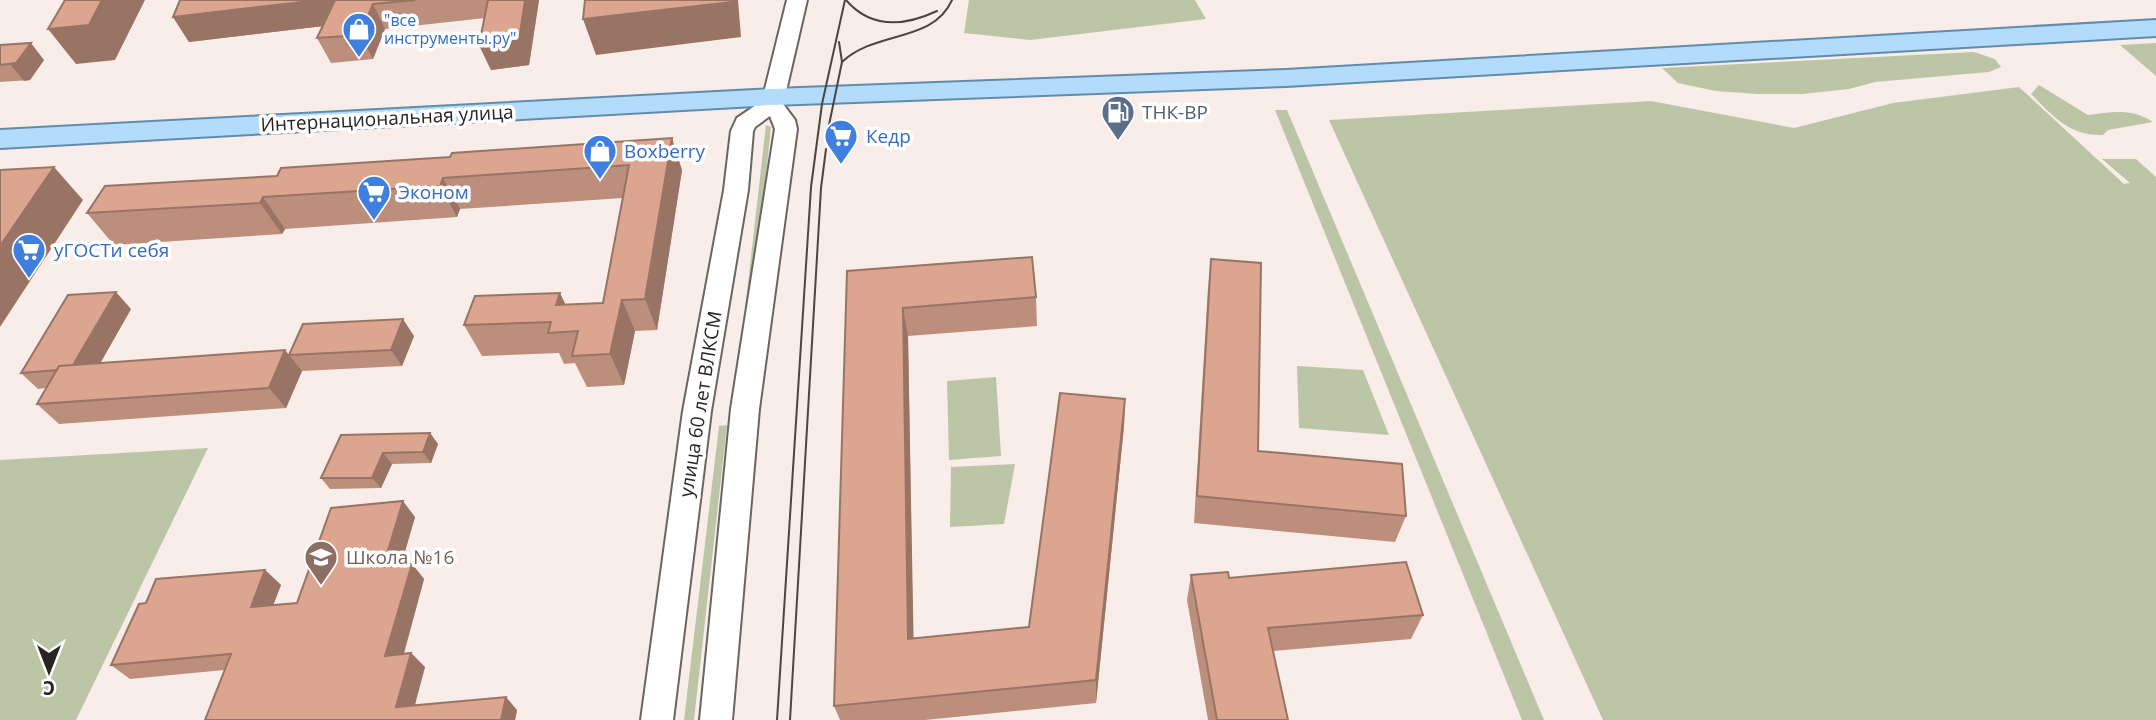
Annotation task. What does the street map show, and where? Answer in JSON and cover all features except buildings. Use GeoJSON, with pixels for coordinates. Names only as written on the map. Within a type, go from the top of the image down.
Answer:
{"type":"FeatureCollection","features":[{"type":"Feature","properties":{"kind":"main road","name":"Интернациональная улица"},"geometry":{"type":"LineString","coordinates":[[0,139],[1286,78],[2156,27]]}},
{"type":"Feature","properties":{"kind":"street"},"geometry":{"type":"LineString","coordinates":[[716,720],[745,409],[786,129],[773,101],[797,0]]}},
{"type":"Feature","properties":{"kind":"street","name":"улица 60 лет ВЛКСМ"},"geometry":{"type":"LineString","coordinates":[[657,720],[697,411],[736,190],[742,131],[745,122],[773,101]]}},
{"type":"Feature","properties":{"kind":"green space"},"geometry":{"type":"Polygon","coordinates":[[[969,0],[1195,0],[1206,19],[1030,40],[964,33],[969,0]]]}},
{"type":"Feature","properties":{"kind":"green space"},"geometry":{"type":"Polygon","coordinates":[[[2156,43],[2156,76],[2120,45],[2156,43]]]}},
{"type":"Feature","properties":{"kind":"green space"},"geometry":{"type":"Polygon","coordinates":[[[1974,52],[1995,59],[2001,67],[1989,72],[1875,82],[1849,89],[1802,94],[1716,91],[1678,83],[1662,68],[1974,52]]]}},
{"type":"Feature","properties":{"kind":"green space"},"geometry":{"type":"Polygon","coordinates":[[[2039,85],[2088,115],[2129,113],[2153,122],[2108,130],[2103,135],[2080,132],[2062,123],[2031,94],[2039,85]]]}},
{"type":"Feature","properties":{"kind":"green space"},"geometry":{"type":"Polygon","coordinates":[[[2019,87],[2124,184],[2130,183],[2102,159],[2136,159],[2156,177],[2156,720],[1603,720],[1329,120],[1651,101],[1794,128],[1893,103],[2019,87]]]}},
{"type":"Feature","properties":{"kind":"green space"},"geometry":{"type":"Polygon","coordinates":[[[1275,110],[1287,110],[1544,720],[1522,720],[1275,110]]]}},
{"type":"Feature","properties":{"kind":"green space"},"geometry":{"type":"Polygon","coordinates":[[[766,125],[771,127],[743,396],[735,397],[766,125]]]}},
{"type":"Feature","properties":{"kind":"green space"},"geometry":{"type":"Polygon","coordinates":[[[1297,366],[1363,370],[1389,435],[1299,428],[1297,366]]]}},
{"type":"Feature","properties":{"kind":"green space"},"geometry":{"type":"Polygon","coordinates":[[[996,377],[1001,456],[949,460],[947,381],[996,377]]]}},
{"type":"Feature","properties":{"kind":"green space"},"geometry":{"type":"Polygon","coordinates":[[[727,425],[694,720],[684,720],[719,426],[727,425]]]}},
{"type":"Feature","properties":{"kind":"green space"},"geometry":{"type":"Polygon","coordinates":[[[208,448],[76,720],[0,720],[0,460],[208,448]]]}},
{"type":"Feature","properties":{"kind":"green space"},"geometry":{"type":"Polygon","coordinates":[[[1015,464],[1004,524],[950,527],[951,467],[1015,464]]]}},
{"type":"Feature","properties":{"kind":"tram line"},"geometry":{"type":"LineString","coordinates":[[777,720],[811,187],[822,104],[845,0]]}},
{"type":"Feature","properties":{"kind":"tram line"},"geometry":{"type":"LineString","coordinates":[[846,0],[866,16],[889,22],[913,20],[937,11]]}},
{"type":"Feature","properties":{"kind":"tram line"},"geometry":{"type":"LineString","coordinates":[[842,62],[871,45],[932,23],[943,14],[952,0]]}},
{"type":"Feature","properties":{"kind":"tram line"},"geometry":{"type":"LineString","coordinates":[[839,42],[842,62]]}},
{"type":"Feature","properties":{"kind":"tram line"},"geometry":{"type":"LineString","coordinates":[[829,125],[842,62]]}},
{"type":"Feature","properties":{"kind":"tram line"},"geometry":{"type":"LineString","coordinates":[[790,720],[821,188],[826,149]]}},
{"type":"Feature","properties":{"kind":"place","name":"\"все инструменты.ру\""},"geometry":{"type":"Point","coordinates":[359,59]}},
{"type":"Feature","properties":{"kind":"place","name":"ТНК-ВР"},"geometry":{"type":"Point","coordinates":[1118,142]}},
{"type":"Feature","properties":{"kind":"place","name":"Кедр"},"geometry":{"type":"Point","coordinates":[841,166]}},
{"type":"Feature","properties":{"kind":"place","name":"Boxberry"},"geometry":{"type":"Point","coordinates":[600,181]}},
{"type":"Feature","properties":{"kind":"place","name":"Эконом"},"geometry":{"type":"Point","coordinates":[374,222]}},
{"type":"Feature","properties":{"kind":"place","name":"уГОСТи себя"},"geometry":{"type":"Point","coordinates":[29,280]}},
{"type":"Feature","properties":{"kind":"place","name":"Школа №16"},"geometry":{"type":"Point","coordinates":[321,587]}}]}
